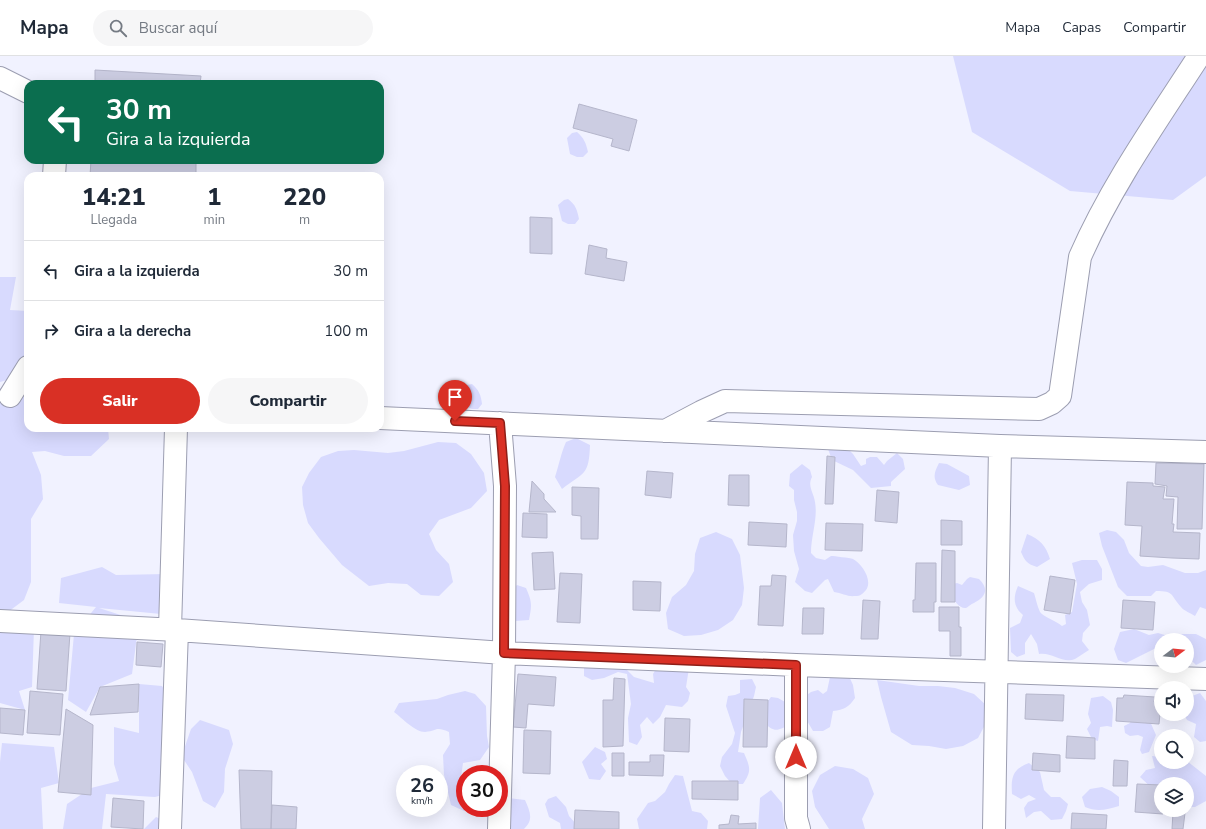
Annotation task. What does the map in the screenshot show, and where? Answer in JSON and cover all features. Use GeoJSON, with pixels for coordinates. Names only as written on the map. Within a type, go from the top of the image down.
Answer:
{"type":"FeatureCollection","features":[{"type":"Feature","properties":{"kind":"street"},"geometry":{"type":"LineString","coordinates":[[666,431],[700,412],[725,401],[1039,409],[1052,403],[1060,396],[1080,257],[1086,242],[1120,180],[1199,56]]}},
{"type":"Feature","properties":{"kind":"street"},"geometry":{"type":"LineString","coordinates":[[0,78],[24,90]]}},
{"type":"Feature","properties":{"kind":"street"},"geometry":{"type":"LineString","coordinates":[[13,397],[24,375]]}},
{"type":"Feature","properties":{"kind":"street"},"geometry":{"type":"LineString","coordinates":[[384,418],[1000,446],[1206,452]]}},
{"type":"Feature","properties":{"kind":"street"},"geometry":{"type":"LineString","coordinates":[[499,829],[504,653],[505,486],[500,423]]}},
{"type":"Feature","properties":{"kind":"street"},"geometry":{"type":"LineString","coordinates":[[170,829],[176,432]]}},
{"type":"Feature","properties":{"kind":"street"},"geometry":{"type":"LineString","coordinates":[[994,829],[1000,446]]}},
{"type":"Feature","properties":{"kind":"street"},"geometry":{"type":"LineString","coordinates":[[0,621],[174,629],[504,653],[1206,680]]}},
{"type":"Feature","properties":{"kind":"street"},"geometry":{"type":"LineString","coordinates":[[796,665],[796,818],[799,829]]}},
{"type":"Feature","properties":{"kind":"shaded area"},"geometry":{"type":"Polygon","coordinates":[[[953,56],[1206,56],[1206,176],[1173,200],[1070,191],[972,132],[953,56]]]}},
{"type":"Feature","properties":{"kind":"shaded area"},"geometry":{"type":"Polygon","coordinates":[[[577,132],[583,139],[588,152],[583,157],[577,157],[570,154],[567,138],[572,133],[577,132]]]}},
{"type":"Feature","properties":{"kind":"shaded area"},"geometry":{"type":"Polygon","coordinates":[[[568,199],[571,201],[578,213],[579,219],[575,224],[568,224],[562,221],[558,205],[564,200],[568,199]]]}},
{"type":"Feature","properties":{"kind":"shaded area"},"geometry":{"type":"Polygon","coordinates":[[[0,277],[16,277],[10,310],[24,311],[24,371],[17,377],[0,382],[0,277]]]}},
{"type":"Feature","properties":{"kind":"shaded area"},"geometry":{"type":"Polygon","coordinates":[[[472,384],[478,391],[481,398],[482,404],[478,409],[472,409],[465,406],[462,390],[467,385],[472,384]]]}},
{"type":"Feature","properties":{"kind":"shaded area"},"geometry":{"type":"Polygon","coordinates":[[[0,388],[24,394],[24,432],[108,432],[109,439],[91,456],[64,456],[45,451],[32,452],[41,475],[43,499],[31,519],[31,582],[24,600],[8,612],[0,611],[0,388]]]}},
{"type":"Feature","properties":{"kind":"shaded area"},"geometry":{"type":"Polygon","coordinates":[[[576,438],[590,445],[587,468],[580,476],[562,489],[555,477],[566,442],[576,438]]]}},
{"type":"Feature","properties":{"kind":"shaded area"},"geometry":{"type":"Polygon","coordinates":[[[438,442],[456,443],[471,454],[484,473],[487,491],[471,508],[439,520],[429,534],[436,550],[449,564],[453,582],[439,596],[421,595],[407,584],[388,583],[369,586],[342,565],[308,523],[303,505],[302,487],[309,473],[321,457],[338,451],[354,450],[388,453],[404,451],[438,442]]]}},
{"type":"Feature","properties":{"kind":"shaded area"},"geometry":{"type":"Polygon","coordinates":[[[845,446],[853,454],[861,466],[866,464],[866,459],[870,457],[877,457],[884,465],[897,453],[903,459],[905,469],[891,482],[891,486],[871,488],[853,470],[832,460],[828,449],[845,446]]]}},
{"type":"Feature","properties":{"kind":"shaded area"},"geometry":{"type":"Polygon","coordinates":[[[939,463],[947,464],[969,476],[970,485],[959,490],[938,485],[935,479],[935,471],[939,463]]]}},
{"type":"Feature","properties":{"kind":"shaded area"},"geometry":{"type":"Polygon","coordinates":[[[802,464],[810,470],[812,477],[810,486],[816,508],[811,553],[816,558],[825,560],[831,556],[853,559],[856,561],[866,573],[868,582],[866,590],[860,595],[850,596],[834,592],[828,579],[825,580],[812,593],[805,591],[795,582],[799,569],[794,551],[793,535],[797,521],[797,512],[794,500],[794,490],[789,486],[790,474],[802,464]]]}},
{"type":"Feature","properties":{"kind":"shaded area"},"geometry":{"type":"Polygon","coordinates":[[[1107,530],[1116,532],[1124,540],[1129,553],[1141,566],[1148,567],[1163,565],[1185,573],[1198,573],[1206,570],[1206,609],[1200,607],[1195,616],[1182,608],[1172,594],[1166,592],[1156,591],[1151,596],[1127,596],[1118,587],[1102,546],[1099,533],[1107,530]]]}},
{"type":"Feature","properties":{"kind":"shaded area"},"geometry":{"type":"Polygon","coordinates":[[[716,532],[732,539],[740,555],[744,588],[742,605],[733,620],[718,630],[701,635],[684,636],[668,629],[666,613],[672,597],[686,585],[694,571],[695,554],[700,538],[716,532]]]}},
{"type":"Feature","properties":{"kind":"shaded area"},"geometry":{"type":"Polygon","coordinates":[[[1027,534],[1036,538],[1042,544],[1047,550],[1050,559],[1037,567],[1027,562],[1021,552],[1027,534]]]}},
{"type":"Feature","properties":{"kind":"shaded area"},"geometry":{"type":"Polygon","coordinates":[[[1082,560],[1097,560],[1102,569],[1102,580],[1089,584],[1080,592],[1082,602],[1087,610],[1090,625],[1083,633],[1082,641],[1089,650],[1071,660],[1039,654],[1037,644],[1031,634],[1025,643],[1025,654],[1017,657],[1011,652],[1010,628],[1020,623],[1023,615],[1017,609],[1015,602],[1015,594],[1018,586],[1034,593],[1040,612],[1044,616],[1062,626],[1066,624],[1065,615],[1072,612],[1077,584],[1072,563],[1082,560]]]}},
{"type":"Feature","properties":{"kind":"shaded area"},"geometry":{"type":"Polygon","coordinates":[[[102,567],[116,575],[166,574],[161,614],[99,608],[139,621],[132,674],[100,687],[86,712],[68,700],[74,634],[96,607],[59,603],[61,578],[102,567]]]}},
{"type":"Feature","properties":{"kind":"shaded area"},"geometry":{"type":"Polygon","coordinates":[[[970,577],[979,579],[984,587],[985,593],[978,601],[964,608],[954,600],[952,596],[953,584],[957,583],[962,585],[970,577]]]}},
{"type":"Feature","properties":{"kind":"shaded area"},"geometry":{"type":"Polygon","coordinates":[[[517,585],[526,588],[531,603],[529,620],[515,621],[511,591],[517,585]]]}},
{"type":"Feature","properties":{"kind":"shaded area"},"geometry":{"type":"Polygon","coordinates":[[[0,628],[34,628],[32,687],[19,691],[25,710],[0,703],[0,628]]]}},
{"type":"Feature","properties":{"kind":"shaded area"},"geometry":{"type":"Polygon","coordinates":[[[1134,629],[1149,635],[1154,634],[1154,649],[1126,663],[1118,660],[1114,649],[1120,632],[1134,629]]]}},
{"type":"Feature","properties":{"kind":"shaded area"},"geometry":{"type":"Polygon","coordinates":[[[1194,634],[1206,639],[1206,660],[1196,665],[1194,663],[1194,634]]]}},
{"type":"Feature","properties":{"kind":"shaded area"},"geometry":{"type":"Polygon","coordinates":[[[633,664],[627,670],[634,677],[654,683],[653,674],[656,669],[689,668],[686,687],[690,693],[688,701],[682,707],[666,705],[660,717],[653,724],[647,717],[640,725],[642,737],[637,745],[629,742],[628,718],[631,704],[627,674],[618,672],[604,678],[592,680],[584,676],[584,665],[633,664]]]}},
{"type":"Feature","properties":{"kind":"shaded area"},"geometry":{"type":"Polygon","coordinates":[[[839,673],[848,674],[853,685],[855,698],[846,708],[833,711],[830,727],[823,731],[813,731],[806,719],[804,697],[811,692],[818,690],[823,694],[827,691],[830,677],[839,673]]]}},
{"type":"Feature","properties":{"kind":"shaded area"},"geometry":{"type":"Polygon","coordinates":[[[752,679],[756,687],[741,732],[738,752],[744,753],[749,766],[749,772],[743,784],[732,784],[725,776],[720,766],[722,757],[732,744],[735,733],[726,706],[728,696],[740,693],[740,680],[752,679]]]}},
{"type":"Feature","properties":{"kind":"shaded area"},"geometry":{"type":"Polygon","coordinates":[[[877,680],[919,686],[955,688],[974,694],[987,706],[986,723],[978,738],[963,746],[946,749],[912,745],[891,732],[877,680]]]}},
{"type":"Feature","properties":{"kind":"shaded area"},"geometry":{"type":"Polygon","coordinates":[[[139,684],[162,686],[182,717],[182,755],[191,729],[200,720],[229,730],[233,744],[225,769],[224,792],[215,808],[203,801],[192,772],[182,757],[182,790],[155,797],[106,794],[102,829],[63,829],[67,804],[91,788],[119,781],[114,764],[114,727],[139,733],[139,684]]]}},
{"type":"Feature","properties":{"kind":"shaded area"},"geometry":{"type":"Polygon","coordinates":[[[465,691],[475,694],[486,706],[489,747],[480,760],[463,763],[463,765],[456,765],[456,807],[451,805],[448,792],[448,765],[444,765],[443,755],[450,744],[449,732],[439,729],[425,732],[417,730],[394,712],[399,703],[437,699],[465,691]]]}},
{"type":"Feature","properties":{"kind":"shaded area"},"geometry":{"type":"Polygon","coordinates":[[[1200,693],[1206,701],[1206,741],[1200,742],[1194,737],[1196,724],[1189,721],[1194,721],[1194,695],[1200,693]]]}},
{"type":"Feature","properties":{"kind":"shaded area"},"geometry":{"type":"Polygon","coordinates":[[[1103,696],[1111,702],[1113,710],[1112,727],[1100,727],[1098,741],[1092,739],[1087,729],[1091,723],[1088,714],[1091,698],[1103,696]]]}},
{"type":"Feature","properties":{"kind":"shaded area"},"geometry":{"type":"Polygon","coordinates":[[[771,697],[778,698],[785,702],[791,724],[776,730],[770,728],[763,722],[764,706],[771,697]]]}},
{"type":"Feature","properties":{"kind":"shaded area"},"geometry":{"type":"Polygon","coordinates":[[[1133,717],[1149,719],[1154,730],[1154,740],[1149,752],[1142,754],[1140,750],[1143,737],[1138,735],[1130,736],[1125,733],[1124,726],[1130,723],[1133,717]]]}},
{"type":"Feature","properties":{"kind":"shaded area"},"geometry":{"type":"Polygon","coordinates":[[[2,743],[54,747],[59,783],[41,788],[43,829],[0,829],[0,762],[2,743]]]}},
{"type":"Feature","properties":{"kind":"shaded area"},"geometry":{"type":"Polygon","coordinates":[[[595,747],[605,752],[607,759],[601,764],[606,771],[600,780],[589,779],[582,762],[595,747]]]}},
{"type":"Feature","properties":{"kind":"shaded area"},"geometry":{"type":"Polygon","coordinates":[[[1029,763],[1040,772],[1044,790],[1051,797],[1060,797],[1068,804],[1062,819],[1051,820],[1041,811],[1034,812],[1026,818],[1024,808],[1028,802],[1036,799],[1029,795],[1021,799],[1012,794],[1012,779],[1019,768],[1029,763]]]}},
{"type":"Feature","properties":{"kind":"shaded area"},"geometry":{"type":"Polygon","coordinates":[[[835,766],[853,769],[868,778],[874,794],[862,819],[865,829],[829,829],[815,807],[812,791],[820,775],[835,766]]]}},
{"type":"Feature","properties":{"kind":"shaded area"},"geometry":{"type":"Polygon","coordinates":[[[1194,767],[1206,776],[1206,801],[1194,807],[1194,777],[1154,777],[1154,790],[1140,777],[1146,770],[1154,768],[1194,769],[1194,767]]]}},
{"type":"Feature","properties":{"kind":"shaded area"},"geometry":{"type":"Polygon","coordinates":[[[675,775],[683,776],[692,811],[701,813],[708,821],[707,829],[639,829],[637,819],[648,803],[655,801],[665,792],[675,775]]]}},
{"type":"Feature","properties":{"kind":"shaded area"},"geometry":{"type":"Polygon","coordinates":[[[1102,787],[1119,797],[1119,806],[1102,810],[1093,810],[1085,807],[1082,797],[1090,789],[1102,787]]]}},
{"type":"Feature","properties":{"kind":"shaded area"},"geometry":{"type":"Polygon","coordinates":[[[771,790],[782,803],[785,829],[758,829],[760,798],[771,790]]]}},
{"type":"Feature","properties":{"kind":"shaded area"},"geometry":{"type":"Polygon","coordinates":[[[556,796],[566,807],[569,816],[577,825],[578,829],[561,829],[560,823],[549,817],[545,804],[548,799],[556,796]]]}},
{"type":"Feature","properties":{"kind":"shaded area"},"geometry":{"type":"Polygon","coordinates":[[[508,798],[525,800],[530,812],[530,819],[527,826],[524,829],[507,829],[508,798]]]}},
{"type":"Feature","properties":{"kind":"shaded area"},"geometry":{"type":"Polygon","coordinates":[[[156,817],[173,824],[175,829],[144,829],[156,817]]]}},
{"type":"Feature","properties":{"kind":"building"},"geometry":{"type":"Polygon","coordinates":[[[95,70],[201,76],[200,80],[95,80],[95,70]]]}},
{"type":"Feature","properties":{"kind":"building"},"geometry":{"type":"Polygon","coordinates":[[[579,104],[637,120],[629,151],[611,146],[613,139],[573,128],[579,104]]]}},
{"type":"Feature","properties":{"kind":"building"},"geometry":{"type":"Polygon","coordinates":[[[91,164],[196,164],[196,172],[90,172],[91,164]]]}},
{"type":"Feature","properties":{"kind":"building"},"geometry":{"type":"Polygon","coordinates":[[[530,217],[552,218],[552,254],[530,253],[530,217]]]}},
{"type":"Feature","properties":{"kind":"building"},"geometry":{"type":"Polygon","coordinates":[[[589,245],[607,249],[606,258],[627,262],[624,281],[585,274],[589,245]]]}},
{"type":"Feature","properties":{"kind":"building"},"geometry":{"type":"Polygon","coordinates":[[[827,456],[835,457],[833,504],[825,504],[827,456]]]}},
{"type":"Feature","properties":{"kind":"building"},"geometry":{"type":"Polygon","coordinates":[[[1156,463],[1204,464],[1202,529],[1177,529],[1178,497],[1166,496],[1167,486],[1155,484],[1156,463]]]}},
{"type":"Feature","properties":{"kind":"building"},"geometry":{"type":"Polygon","coordinates":[[[647,471],[673,473],[671,498],[645,495],[647,471]]]}},
{"type":"Feature","properties":{"kind":"building"},"geometry":{"type":"Polygon","coordinates":[[[729,475],[749,475],[749,506],[728,505],[729,475]]]}},
{"type":"Feature","properties":{"kind":"building"},"geometry":{"type":"Polygon","coordinates":[[[532,481],[544,494],[544,499],[556,512],[529,512],[532,481]]]}},
{"type":"Feature","properties":{"kind":"building"},"geometry":{"type":"Polygon","coordinates":[[[1127,482],[1153,483],[1153,486],[1165,487],[1163,499],[1174,499],[1172,524],[1174,524],[1173,532],[1200,533],[1199,559],[1140,556],[1142,526],[1125,525],[1127,482]]]}},
{"type":"Feature","properties":{"kind":"building"},"geometry":{"type":"Polygon","coordinates":[[[572,487],[599,488],[598,539],[581,539],[581,516],[572,515],[572,487]]]}},
{"type":"Feature","properties":{"kind":"building"},"geometry":{"type":"Polygon","coordinates":[[[877,490],[899,492],[897,523],[875,521],[877,490]]]}},
{"type":"Feature","properties":{"kind":"building"},"geometry":{"type":"Polygon","coordinates":[[[523,513],[547,514],[547,538],[522,537],[523,513]]]}},
{"type":"Feature","properties":{"kind":"building"},"geometry":{"type":"Polygon","coordinates":[[[941,520],[962,521],[962,545],[941,545],[941,520]]]}},
{"type":"Feature","properties":{"kind":"building"},"geometry":{"type":"Polygon","coordinates":[[[749,522],[787,524],[786,547],[748,545],[749,522]]]}},
{"type":"Feature","properties":{"kind":"building"},"geometry":{"type":"Polygon","coordinates":[[[826,523],[863,524],[862,551],[825,550],[826,523]]]}},
{"type":"Feature","properties":{"kind":"building"},"geometry":{"type":"Polygon","coordinates":[[[942,550],[955,551],[955,602],[941,602],[942,550]]]}},
{"type":"Feature","properties":{"kind":"building"},"geometry":{"type":"Polygon","coordinates":[[[553,552],[555,589],[534,590],[532,553],[553,552]]]}},
{"type":"Feature","properties":{"kind":"building"},"geometry":{"type":"Polygon","coordinates":[[[916,563],[936,563],[936,602],[934,602],[934,612],[913,612],[913,600],[915,600],[916,563]]]}},
{"type":"Feature","properties":{"kind":"building"},"geometry":{"type":"Polygon","coordinates":[[[560,573],[582,574],[580,623],[557,622],[560,573]]]}},
{"type":"Feature","properties":{"kind":"building"},"geometry":{"type":"Polygon","coordinates":[[[772,575],[786,576],[783,626],[758,625],[760,586],[771,586],[772,575]]]}},
{"type":"Feature","properties":{"kind":"building"},"geometry":{"type":"Polygon","coordinates":[[[1050,576],[1075,580],[1070,614],[1044,610],[1050,576]]]}},
{"type":"Feature","properties":{"kind":"building"},"geometry":{"type":"Polygon","coordinates":[[[633,581],[661,582],[660,611],[633,610],[633,581]]]}},
{"type":"Feature","properties":{"kind":"building"},"geometry":{"type":"Polygon","coordinates":[[[863,600],[880,601],[878,639],[861,639],[863,600]]]}},
{"type":"Feature","properties":{"kind":"building"},"geometry":{"type":"Polygon","coordinates":[[[1123,600],[1155,602],[1153,630],[1121,628],[1123,600]]]}},
{"type":"Feature","properties":{"kind":"building"},"geometry":{"type":"Polygon","coordinates":[[[939,607],[959,607],[961,656],[950,656],[950,631],[939,631],[939,607]]]}},
{"type":"Feature","properties":{"kind":"building"},"geometry":{"type":"Polygon","coordinates":[[[803,608],[824,608],[823,634],[802,634],[803,608]]]}},
{"type":"Feature","properties":{"kind":"building"},"geometry":{"type":"Polygon","coordinates":[[[41,631],[70,633],[66,691],[37,689],[41,631]]]}},
{"type":"Feature","properties":{"kind":"building"},"geometry":{"type":"Polygon","coordinates":[[[137,642],[163,644],[161,667],[136,665],[137,642]]]}},
{"type":"Feature","properties":{"kind":"building"},"geometry":{"type":"Polygon","coordinates":[[[518,674],[556,677],[554,706],[528,704],[526,728],[513,727],[518,674]]]}},
{"type":"Feature","properties":{"kind":"building"},"geometry":{"type":"Polygon","coordinates":[[[614,678],[625,679],[623,746],[603,747],[603,700],[613,700],[614,678]]]}},
{"type":"Feature","properties":{"kind":"building"},"geometry":{"type":"Polygon","coordinates":[[[139,684],[138,712],[90,715],[100,687],[139,684]]]}},
{"type":"Feature","properties":{"kind":"building"},"geometry":{"type":"Polygon","coordinates":[[[30,691],[63,694],[60,735],[27,733],[30,691]]]}},
{"type":"Feature","properties":{"kind":"building"},"geometry":{"type":"Polygon","coordinates":[[[1026,694],[1064,695],[1063,721],[1025,719],[1026,694]]]}},
{"type":"Feature","properties":{"kind":"building"},"geometry":{"type":"Polygon","coordinates":[[[1124,695],[1154,697],[1154,721],[1159,721],[1159,724],[1116,721],[1117,698],[1123,698],[1124,695]]]}},
{"type":"Feature","properties":{"kind":"building"},"geometry":{"type":"Polygon","coordinates":[[[744,699],[768,700],[767,747],[743,747],[744,699]]]}},
{"type":"Feature","properties":{"kind":"building"},"geometry":{"type":"Polygon","coordinates":[[[0,708],[25,710],[23,735],[0,733],[0,708]]]}},
{"type":"Feature","properties":{"kind":"building"},"geometry":{"type":"Polygon","coordinates":[[[66,709],[93,725],[91,795],[58,792],[66,709]]]}},
{"type":"Feature","properties":{"kind":"building"},"geometry":{"type":"Polygon","coordinates":[[[665,718],[690,719],[689,752],[664,751],[665,718]]]}},
{"type":"Feature","properties":{"kind":"building"},"geometry":{"type":"Polygon","coordinates":[[[524,730],[551,731],[550,774],[523,773],[524,730]]]}},
{"type":"Feature","properties":{"kind":"building"},"geometry":{"type":"Polygon","coordinates":[[[1067,736],[1095,738],[1095,759],[1066,758],[1067,736]]]}},
{"type":"Feature","properties":{"kind":"building"},"geometry":{"type":"Polygon","coordinates":[[[612,753],[624,753],[624,776],[612,776],[612,753]]]}},
{"type":"Feature","properties":{"kind":"building"},"geometry":{"type":"Polygon","coordinates":[[[1033,753],[1060,755],[1060,772],[1032,770],[1033,753]]]}},
{"type":"Feature","properties":{"kind":"building"},"geometry":{"type":"Polygon","coordinates":[[[650,755],[664,755],[663,776],[629,775],[629,762],[650,762],[650,755]]]}},
{"type":"Feature","properties":{"kind":"building"},"geometry":{"type":"Polygon","coordinates":[[[1114,760],[1128,761],[1127,786],[1113,786],[1114,760]]]}},
{"type":"Feature","properties":{"kind":"building"},"geometry":{"type":"Polygon","coordinates":[[[239,770],[272,771],[271,829],[241,829],[239,770]]]}},
{"type":"Feature","properties":{"kind":"building"},"geometry":{"type":"Polygon","coordinates":[[[692,781],[738,781],[738,800],[692,799],[692,781]]]}},
{"type":"Feature","properties":{"kind":"building"},"geometry":{"type":"Polygon","coordinates":[[[1137,784],[1154,785],[1154,813],[1135,812],[1137,784]]]}},
{"type":"Feature","properties":{"kind":"building"},"geometry":{"type":"Polygon","coordinates":[[[113,798],[144,801],[143,829],[111,827],[113,798]]]}},
{"type":"Feature","properties":{"kind":"building"},"geometry":{"type":"Polygon","coordinates":[[[272,805],[297,807],[296,829],[271,829],[272,805]]]}},
{"type":"Feature","properties":{"kind":"building"},"geometry":{"type":"Polygon","coordinates":[[[575,810],[619,812],[619,829],[574,829],[575,810]]]}},
{"type":"Feature","properties":{"kind":"building"},"geometry":{"type":"Polygon","coordinates":[[[1072,813],[1107,815],[1106,829],[1071,829],[1072,813]]]}},
{"type":"Feature","properties":{"kind":"building"},"geometry":{"type":"Polygon","coordinates":[[[731,815],[739,816],[738,824],[756,823],[756,829],[719,829],[719,825],[729,824],[731,815]]]}},
{"type":"Feature","properties":{"kind":"building"},"geometry":{"type":"Polygon","coordinates":[[[1173,817],[1184,817],[1183,829],[1172,829],[1173,817]]]}},
{"type":"Feature","properties":{"kind":"route"},"geometry":{"type":"LineString","coordinates":[[455,421],[500,423],[505,486],[504,653],[796,665],[796,757]]}}]}
